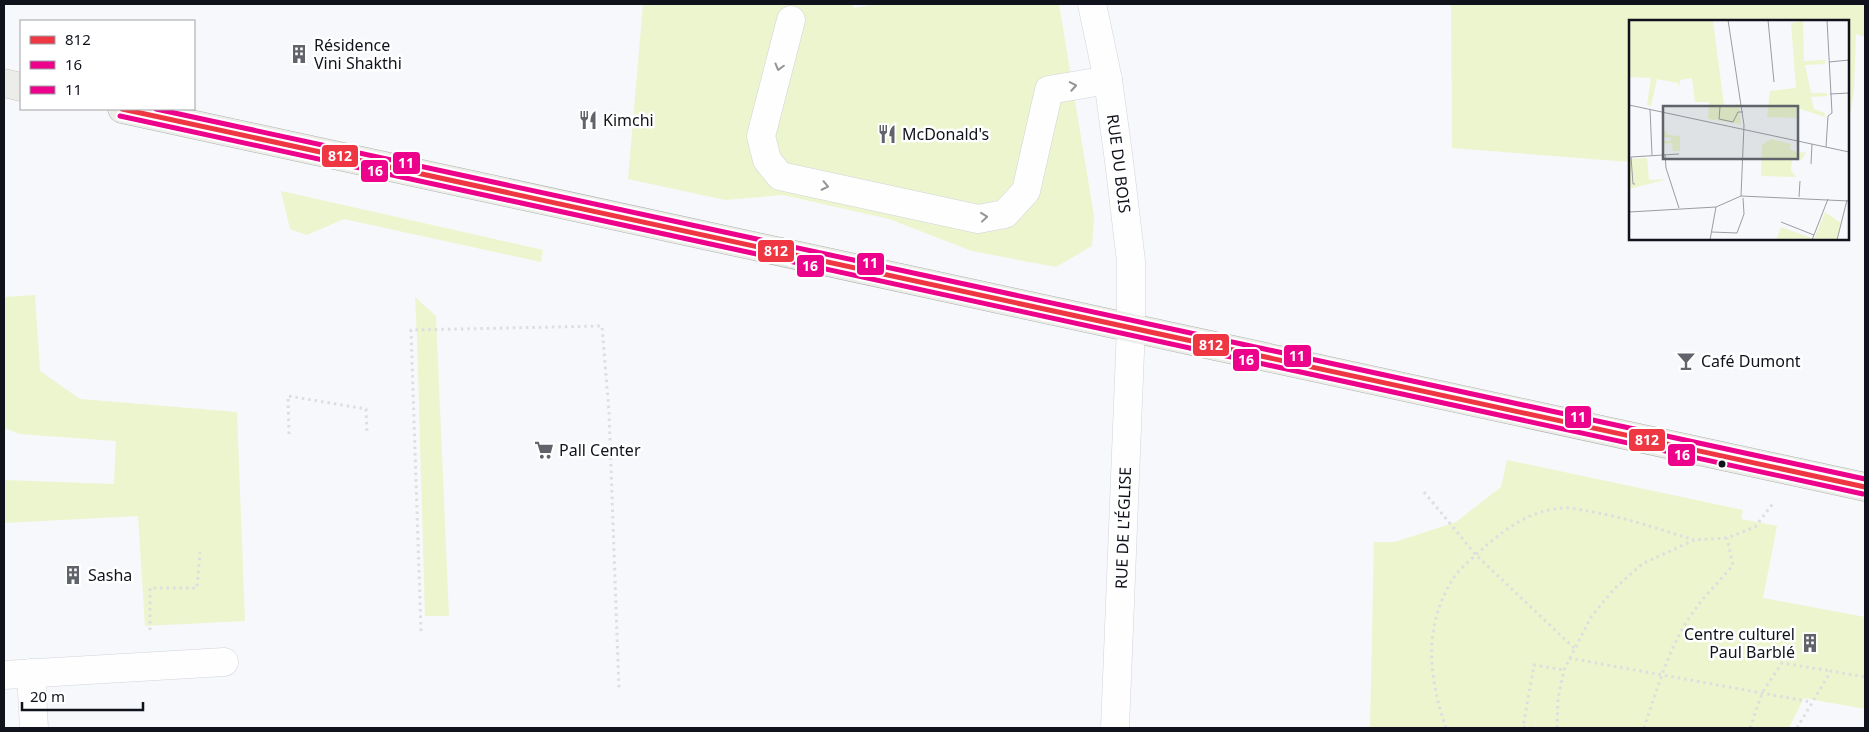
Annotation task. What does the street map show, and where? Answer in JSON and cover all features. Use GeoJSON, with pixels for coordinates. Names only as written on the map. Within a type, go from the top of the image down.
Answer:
{"type":"FeatureCollection","features":[{"type":"Feature","properties":{"kind":"main road"},"geometry":{"type":"LineString","coordinates":[[4,83],[20,87]]}},
{"type":"Feature","properties":{"kind":"main road"},"geometry":{"type":"LineString","coordinates":[[127,110],[1865,487]]}},
{"type":"Feature","properties":{"kind":"street","name":"RUE DU BOIS"},"geometry":{"type":"LineString","coordinates":[[1092,4],[1108,80],[1131,261],[1131,327]]}},
{"type":"Feature","properties":{"kind":"street"},"geometry":{"type":"LineString","coordinates":[[791,20],[761,136],[767,160],[780,176],[978,218],[1005,214],[1026,191],[1049,90],[1108,80]]}},
{"type":"Feature","properties":{"kind":"street","name":"RUE DE L'ÉGLISE"},"geometry":{"type":"LineString","coordinates":[[1115,728],[1131,327]]}},
{"type":"Feature","properties":{"kind":"street"},"geometry":{"type":"LineString","coordinates":[[4,675],[224,662]]}},
{"type":"Feature","properties":{"kind":"street"},"geometry":{"type":"LineString","coordinates":[[31,673],[34,728]]}},
{"type":"Feature","properties":{"kind":"path"},"geometry":{"type":"LineString","coordinates":[[421,631],[411,330],[602,326],[609,412],[619,690]]}},
{"type":"Feature","properties":{"kind":"path"},"geometry":{"type":"LineString","coordinates":[[289,434],[288,396],[366,409],[367,433]]}},
{"type":"Feature","properties":{"kind":"path"},"geometry":{"type":"LineString","coordinates":[[1446,728],[1436,700],[1431,658],[1436,616],[1452,580],[1476,554],[1503,532],[1531,514],[1563,508],[1613,515],[1694,540],[1727,538],[1755,527],[1775,502],[1788,470]]}},
{"type":"Feature","properties":{"kind":"path"},"geometry":{"type":"LineString","coordinates":[[1424,492],[1476,554],[1574,648]]}},
{"type":"Feature","properties":{"kind":"path"},"geometry":{"type":"LineString","coordinates":[[1644,728],[1662,675],[1678,638],[1691,616],[1732,565],[1727,538]]}},
{"type":"Feature","properties":{"kind":"path"},"geometry":{"type":"LineString","coordinates":[[1558,728],[1558,698],[1564,670],[1591,617],[1614,589],[1642,564],[1694,540]]}},
{"type":"Feature","properties":{"kind":"path"},"geometry":{"type":"LineString","coordinates":[[150,666],[150,588],[197,588],[200,552]]}},
{"type":"Feature","properties":{"kind":"path"},"geometry":{"type":"LineString","coordinates":[[1569,658],[1811,702]]}},
{"type":"Feature","properties":{"kind":"path"},"geometry":{"type":"LineString","coordinates":[[1750,728],[1762,693],[1782,663],[1865,677]]}},
{"type":"Feature","properties":{"kind":"path"},"geometry":{"type":"LineString","coordinates":[[1532,728],[1524,727],[1534,665],[1564,670]]}},
{"type":"Feature","properties":{"kind":"path"},"geometry":{"type":"LineString","coordinates":[[1797,728],[1831,671]]}},
{"type":"Feature","properties":{"kind":"green space"},"geometry":{"type":"Polygon","coordinates":[[[643,4],[853,4],[853,8],[879,4],[1059,4],[1094,216],[1092,246],[1056,267],[972,251],[889,219],[783,195],[725,200],[628,179],[643,4]]]}},
{"type":"Feature","properties":{"kind":"green space"},"geometry":{"type":"Polygon","coordinates":[[[1451,4],[1865,4],[1865,37],[1856,34],[1854,91],[1849,123],[1849,20],[1629,20],[1629,162],[1452,148],[1451,4]]]}},
{"type":"Feature","properties":{"kind":"green space"},"geometry":{"type":"Polygon","coordinates":[[[281,191],[543,250],[541,262],[344,219],[307,235],[290,229],[281,191]]]}},
{"type":"Feature","properties":{"kind":"green space"},"geometry":{"type":"Polygon","coordinates":[[[35,295],[40,371],[80,399],[237,412],[245,621],[145,626],[138,516],[4,523],[4,480],[114,484],[116,441],[20,434],[4,428],[4,297],[35,295]]]}},
{"type":"Feature","properties":{"kind":"green space"},"geometry":{"type":"Polygon","coordinates":[[[415,297],[436,316],[449,616],[425,616],[415,297]]]}},
{"type":"Feature","properties":{"kind":"green space"},"geometry":{"type":"Polygon","coordinates":[[[1507,460],[1743,510],[1741,519],[1777,526],[1763,598],[1865,617],[1865,709],[1804,698],[1789,728],[1370,728],[1374,542],[1395,542],[1456,522],[1501,487],[1507,460]]]}},
{"type":"Feature","properties":{"kind":"transit line","name":"812"},"geometry":{"type":"LineString","coordinates":[[127,110],[1865,487]]}},
{"type":"Feature","properties":{"kind":"transit line","name":"11"},"geometry":{"type":"LineString","coordinates":[[161,110],[1865,479]]}},
{"type":"Feature","properties":{"kind":"transit line","name":"16"},"geometry":{"type":"LineString","coordinates":[[120,116],[1863,494]]}},
{"type":"Feature","properties":{"kind":"place","name":"Résidence Vini Shakthi"},"geometry":{"type":"Point","coordinates":[299,54]}},
{"type":"Feature","properties":{"kind":"place","name":"Kimchi"},"geometry":{"type":"Point","coordinates":[588,120]}},
{"type":"Feature","properties":{"kind":"place","name":"McDonald's"},"geometry":{"type":"Point","coordinates":[887,134]}},
{"type":"Feature","properties":{"kind":"place","name":"Café Dumont"},"geometry":{"type":"Point","coordinates":[1686,361]}},
{"type":"Feature","properties":{"kind":"place","name":"Pall Center"},"geometry":{"type":"Point","coordinates":[544,450]}},
{"type":"Feature","properties":{"kind":"place","name":"Sasha"},"geometry":{"type":"Point","coordinates":[73,575]}},
{"type":"Feature","properties":{"kind":"place","name":"Centre culturel Paul Barblé"},"geometry":{"type":"Point","coordinates":[1810,643]}}]}
